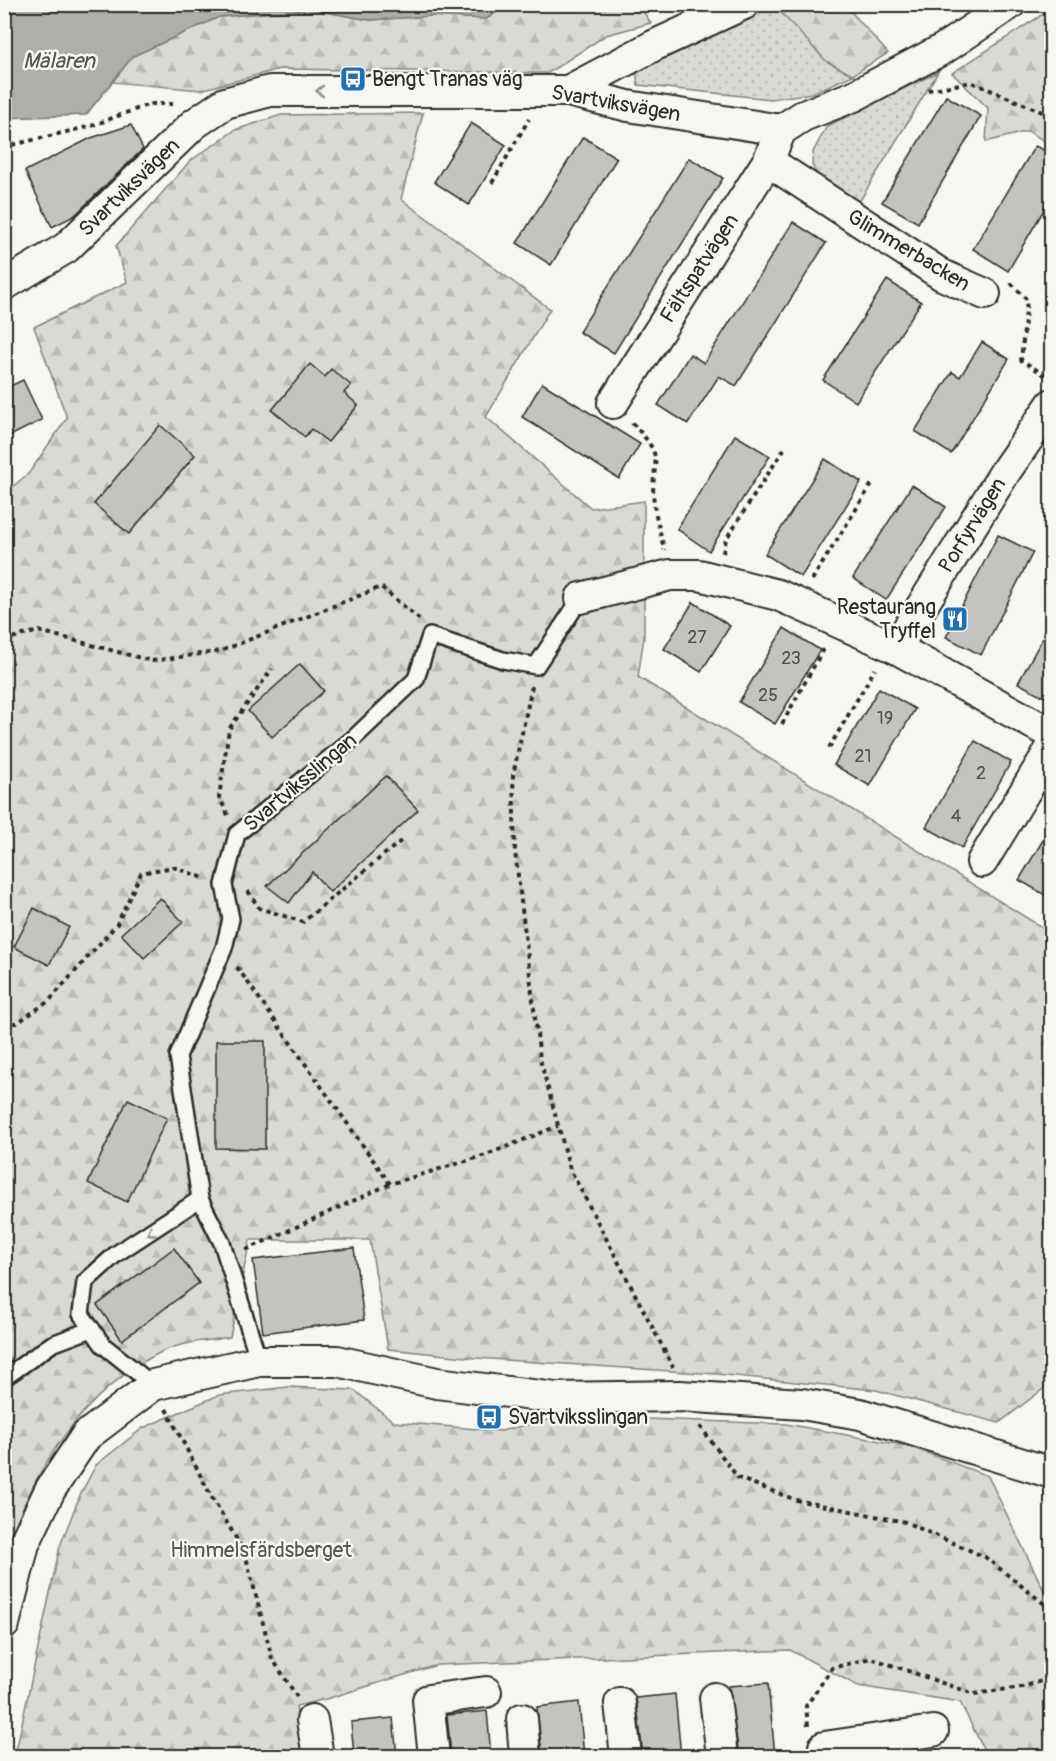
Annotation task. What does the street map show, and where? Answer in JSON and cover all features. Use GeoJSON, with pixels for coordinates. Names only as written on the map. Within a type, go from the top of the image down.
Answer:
{"type":"FeatureCollection","features":[{"type":"Feature","properties":{"kind":"street"},"geometry":{"type":"LineString","coordinates":[[568,91],[653,46],[744,4]]}},
{"type":"Feature","properties":{"kind":"street"},"geometry":{"type":"LineString","coordinates":[[780,130],[803,116],[854,96],[943,48],[1010,4]]}},
{"type":"Feature","properties":{"kind":"street","name":"Svartviksvägen"},"geometry":{"type":"LineString","coordinates":[[4,285],[66,248],[194,124],[225,103],[270,92],[568,91],[628,106],[780,130]]}},
{"type":"Feature","properties":{"kind":"street","name":"Fältspatvägen"},"geometry":{"type":"LineString","coordinates":[[613,403],[768,161],[780,130]]}},
{"type":"Feature","properties":{"kind":"street","name":"Glimmerbacken"},"geometry":{"type":"LineString","coordinates":[[768,161],[942,275],[985,294]]}},
{"type":"Feature","properties":{"kind":"street","name":"Porfyrvägen"},"geometry":{"type":"LineString","coordinates":[[893,646],[1005,472],[1052,404]]}},
{"type":"Feature","properties":{"kind":"street"},"geometry":{"type":"LineString","coordinates":[[581,598],[670,575],[699,575],[778,595],[893,646],[1052,734]]}},
{"type":"Feature","properties":{"kind":"street"},"geometry":{"type":"LineString","coordinates":[[982,862],[1052,747]]}},
{"type":"Feature","properties":{"kind":"street"},"geometry":{"type":"LineString","coordinates":[[4,1624],[24,1544],[50,1490],[86,1436],[153,1385],[259,1361],[337,1361],[437,1383],[556,1398],[680,1396],[802,1404],[881,1420],[1052,1473]]}},
{"type":"Feature","properties":{"kind":"street"},"geometry":{"type":"LineString","coordinates":[[434,1756],[428,1701],[486,1692]]}},
{"type":"Feature","properties":{"kind":"street"},"geometry":{"type":"LineString","coordinates":[[715,1698],[722,1756]]}},
{"type":"Feature","properties":{"kind":"street"},"geometry":{"type":"LineString","coordinates":[[620,1703],[626,1756]]}},
{"type":"Feature","properties":{"kind":"street"},"geometry":{"type":"LineString","coordinates":[[522,1719],[525,1756]]}},
{"type":"Feature","properties":{"kind":"street"},"geometry":{"type":"LineString","coordinates":[[312,1720],[318,1756]]}},
{"type":"Feature","properties":{"kind":"street"},"geometry":{"type":"LineString","coordinates":[[825,1756],[824,1747],[933,1731]]}},
{"type":"Feature","properties":{"kind":"lane"},"geometry":{"type":"LineString","coordinates":[[430,636],[503,660],[536,666],[581,598]]}},
{"type":"Feature","properties":{"kind":"lane","name":"Svartviksslingan"},"geometry":{"type":"LineString","coordinates":[[259,1361],[225,1260],[222,1243],[200,1199],[178,1056],[224,948],[231,919],[224,885],[237,834],[311,776],[416,680],[430,636]]}},
{"type":"Feature","properties":{"kind":"lane"},"geometry":{"type":"LineString","coordinates":[[153,1385],[103,1345],[81,1314],[85,1282],[116,1254],[200,1199]]}},
{"type":"Feature","properties":{"kind":"lane"},"geometry":{"type":"LineString","coordinates":[[4,1378],[52,1344],[92,1329]]}},
{"type":"Feature","properties":{"kind":"path"},"geometry":{"type":"LineString","coordinates":[[919,92],[971,82],[1052,117]]}},
{"type":"Feature","properties":{"kind":"path"},"geometry":{"type":"LineString","coordinates":[[492,183],[536,107],[537,91]]}},
{"type":"Feature","properties":{"kind":"path"},"geometry":{"type":"LineString","coordinates":[[4,147],[91,126],[150,104],[182,104]]}},
{"type":"Feature","properties":{"kind":"path","name":"Glimmerbacken"},"geometry":{"type":"LineString","coordinates":[[985,294],[1010,281],[1027,300],[1021,360],[1052,379]]}},
{"type":"Feature","properties":{"kind":"path"},"geometry":{"type":"LineString","coordinates":[[613,403],[648,440],[656,456],[654,502],[670,575]]}},
{"type":"Feature","properties":{"kind":"path"},"geometry":{"type":"LineString","coordinates":[[718,580],[726,539],[786,446]]}},
{"type":"Feature","properties":{"kind":"path"},"geometry":{"type":"LineString","coordinates":[[797,603],[873,482]]}},
{"type":"Feature","properties":{"kind":"path"},"geometry":{"type":"LineString","coordinates":[[4,640],[39,632],[152,661],[175,658],[221,651],[381,587],[420,619],[430,636]]}},
{"type":"Feature","properties":{"kind":"path"},"geometry":{"type":"LineString","coordinates":[[782,724],[839,622]]}},
{"type":"Feature","properties":{"kind":"path"},"geometry":{"type":"LineString","coordinates":[[829,748],[893,646]]}},
{"type":"Feature","properties":{"kind":"path"},"geometry":{"type":"LineString","coordinates":[[536,666],[513,775],[515,851],[540,1059],[570,1169],[600,1231],[673,1367]]}},
{"type":"Feature","properties":{"kind":"path"},"geometry":{"type":"LineString","coordinates":[[237,834],[219,797],[229,729],[272,669]]}},
{"type":"Feature","properties":{"kind":"path"},"geometry":{"type":"LineString","coordinates":[[230,862],[258,908],[303,922],[403,838]]}},
{"type":"Feature","properties":{"kind":"path"},"geometry":{"type":"LineString","coordinates":[[4,1023],[16,1023],[49,1001],[117,924],[141,873],[172,867],[224,885]]}},
{"type":"Feature","properties":{"kind":"path"},"geometry":{"type":"LineString","coordinates":[[224,948],[390,1184]]}},
{"type":"Feature","properties":{"kind":"path"},"geometry":{"type":"LineString","coordinates":[[225,1260],[390,1184],[486,1155],[558,1126]]}},
{"type":"Feature","properties":{"kind":"path"},"geometry":{"type":"LineString","coordinates":[[153,1385],[211,1496],[245,1553],[272,1658],[312,1720]]}},
{"type":"Feature","properties":{"kind":"path"},"geometry":{"type":"LineString","coordinates":[[698,1424],[738,1478],[796,1500],[905,1522],[985,1557],[1052,1610]]}},
{"type":"Feature","properties":{"kind":"path"},"geometry":{"type":"LineString","coordinates":[[806,1706],[832,1668],[871,1658],[974,1694],[1022,1687],[1052,1678]]}},
{"type":"Feature","properties":{"kind":"green space"},"geometry":{"type":"Polygon","coordinates":[[[638,4],[651,23],[606,35],[548,73],[280,69],[201,90],[112,82],[133,56],[219,17],[309,9],[370,20],[430,16],[486,19],[508,5],[638,4]]]}},
{"type":"Feature","properties":{"kind":"green space"},"geometry":{"type":"Polygon","coordinates":[[[774,4],[826,61],[853,75],[812,93],[771,99],[638,85],[636,71],[774,4]]]}},
{"type":"Feature","properties":{"kind":"green space"},"geometry":{"type":"Polygon","coordinates":[[[774,5],[845,5],[888,53],[853,75],[826,61],[774,5]]]}},
{"type":"Feature","properties":{"kind":"green space"},"geometry":{"type":"Polygon","coordinates":[[[1051,9],[1051,145],[1028,131],[986,142],[988,108],[952,73],[1051,9]]]}},
{"type":"Feature","properties":{"kind":"green space"},"geometry":{"type":"Polygon","coordinates":[[[938,72],[858,204],[817,174],[812,165],[813,152],[827,126],[938,72]]]}},
{"type":"Feature","properties":{"kind":"green space"},"geometry":{"type":"Polygon","coordinates":[[[423,113],[401,199],[550,309],[486,417],[591,508],[644,501],[644,637],[638,677],[1051,933],[1051,1383],[999,1423],[876,1390],[716,1374],[476,1358],[388,1349],[370,1240],[250,1240],[230,1337],[170,1348],[134,1368],[108,1388],[64,1436],[46,1464],[16,1523],[5,1554],[5,493],[29,473],[67,418],[34,327],[127,282],[116,246],[190,161],[235,130],[281,115],[423,113]]]}},
{"type":"Feature","properties":{"kind":"green space","name":"Himmelsfärdsberget"},"geometry":{"type":"Polygon","coordinates":[[[288,1387],[354,1390],[394,1422],[501,1431],[564,1416],[786,1424],[908,1446],[988,1476],[1051,1605],[1051,1756],[987,1756],[960,1702],[858,1686],[790,1650],[437,1665],[296,1706],[303,1756],[15,1756],[60,1546],[80,1495],[96,1465],[143,1428],[219,1395],[288,1387]]]}},
{"type":"Feature","properties":{"kind":"water","name":"Mälaren"},"geometry":{"type":"Polygon","coordinates":[[[4,5],[508,5],[486,19],[430,16],[370,20],[309,9],[219,17],[133,56],[86,115],[5,118],[4,5]]]}},
{"type":"Feature","properties":{"kind":"building"},"geometry":{"type":"Polygon","coordinates":[[[946,96],[981,116],[918,223],[882,202],[946,96]]]}},
{"type":"Feature","properties":{"kind":"building"},"geometry":{"type":"Polygon","coordinates":[[[471,123],[506,145],[469,205],[434,182],[471,123]]]}},
{"type":"Feature","properties":{"kind":"building"},"geometry":{"type":"Polygon","coordinates":[[[131,125],[143,149],[74,216],[52,227],[25,171],[91,138],[131,125]]]}},
{"type":"Feature","properties":{"kind":"building"},"geometry":{"type":"Polygon","coordinates":[[[583,137],[617,158],[551,265],[517,243],[583,137]]]}},
{"type":"Feature","properties":{"kind":"building"},"geometry":{"type":"Polygon","coordinates":[[[1035,146],[1052,154],[1052,196],[1008,271],[973,249],[1035,146]]]}},
{"type":"Feature","properties":{"kind":"building"},"geometry":{"type":"Polygon","coordinates":[[[689,158],[723,178],[614,353],[579,332],[689,158]]]}},
{"type":"Feature","properties":{"kind":"building"},"geometry":{"type":"Polygon","coordinates":[[[793,222],[826,243],[736,386],[719,376],[688,424],[658,405],[690,354],[704,363],[793,222]]]}},
{"type":"Feature","properties":{"kind":"building"},"geometry":{"type":"Polygon","coordinates":[[[887,280],[921,302],[856,402],[823,380],[887,280]]]}},
{"type":"Feature","properties":{"kind":"building"},"geometry":{"type":"Polygon","coordinates":[[[982,342],[1009,359],[951,454],[915,431],[952,372],[960,377],[982,342]]]}},
{"type":"Feature","properties":{"kind":"building"},"geometry":{"type":"Polygon","coordinates":[[[310,364],[325,377],[331,369],[351,385],[344,393],[358,405],[328,442],[311,429],[305,437],[272,410],[310,364]]]}},
{"type":"Feature","properties":{"kind":"building"},"geometry":{"type":"Polygon","coordinates":[[[23,380],[42,420],[4,439],[4,389],[23,380]]]}},
{"type":"Feature","properties":{"kind":"building"},"geometry":{"type":"Polygon","coordinates":[[[542,383],[640,444],[619,479],[522,417],[542,383]]]}},
{"type":"Feature","properties":{"kind":"building"},"geometry":{"type":"Polygon","coordinates":[[[160,425],[195,455],[129,534],[94,504],[160,425]]]}},
{"type":"Feature","properties":{"kind":"building"},"geometry":{"type":"Polygon","coordinates":[[[735,435],[770,456],[709,551],[677,529],[735,435]]]}},
{"type":"Feature","properties":{"kind":"building"},"geometry":{"type":"Polygon","coordinates":[[[825,459],[861,482],[801,577],[765,554],[825,459]]]}},
{"type":"Feature","properties":{"kind":"building"},"geometry":{"type":"Polygon","coordinates":[[[912,485],[946,507],[886,600],[853,578],[912,485]]]}},
{"type":"Feature","properties":{"kind":"building"},"geometry":{"type":"Polygon","coordinates":[[[998,535],[1033,552],[981,655],[946,637],[998,535]]]}},
{"type":"Feature","properties":{"kind":"building"},"geometry":{"type":"Polygon","coordinates":[[[693,602],[730,626],[701,672],[664,649],[693,602]]]}},
{"type":"Feature","properties":{"kind":"building"},"geometry":{"type":"Polygon","coordinates":[[[1052,621],[1052,701],[1018,683],[1052,621]]]}},
{"type":"Feature","properties":{"kind":"building"},"geometry":{"type":"Polygon","coordinates":[[[784,628],[820,650],[775,724],[739,702],[784,628]]]}},
{"type":"Feature","properties":{"kind":"building"},"geometry":{"type":"Polygon","coordinates":[[[300,664],[324,691],[272,737],[248,711],[300,664]]]}},
{"type":"Feature","properties":{"kind":"building"},"geometry":{"type":"Polygon","coordinates":[[[879,688],[915,709],[870,786],[834,765],[879,688]]]}},
{"type":"Feature","properties":{"kind":"building"},"geometry":{"type":"Polygon","coordinates":[[[975,741],[1011,762],[962,848],[926,827],[975,741]]]}},
{"type":"Feature","properties":{"kind":"building"},"geometry":{"type":"Polygon","coordinates":[[[386,776],[418,810],[330,892],[312,872],[289,903],[267,886],[386,776]]]}},
{"type":"Feature","properties":{"kind":"building"},"geometry":{"type":"Polygon","coordinates":[[[1052,825],[1052,899],[1019,880],[1052,825]]]}},
{"type":"Feature","properties":{"kind":"building"},"geometry":{"type":"Polygon","coordinates":[[[160,898],[183,922],[144,958],[121,934],[160,898]]]}},
{"type":"Feature","properties":{"kind":"building"},"geometry":{"type":"Polygon","coordinates":[[[34,908],[69,927],[49,965],[14,947],[34,908]]]}},
{"type":"Feature","properties":{"kind":"building"},"geometry":{"type":"Polygon","coordinates":[[[216,1041],[265,1041],[265,1149],[216,1148],[216,1041]]]}},
{"type":"Feature","properties":{"kind":"building"},"geometry":{"type":"Polygon","coordinates":[[[128,1099],[167,1118],[127,1202],[88,1183],[128,1099]]]}},
{"type":"Feature","properties":{"kind":"building"},"geometry":{"type":"Polygon","coordinates":[[[174,1248],[199,1283],[122,1340],[97,1305],[174,1248]]]}},
{"type":"Feature","properties":{"kind":"building"},"geometry":{"type":"Polygon","coordinates":[[[354,1248],[364,1320],[263,1333],[253,1260],[354,1248]]]}},
{"type":"Feature","properties":{"kind":"building"},"geometry":{"type":"Polygon","coordinates":[[[768,1683],[775,1756],[739,1756],[729,1686],[768,1683]]]}},
{"type":"Feature","properties":{"kind":"building"},"geometry":{"type":"Polygon","coordinates":[[[675,1694],[681,1756],[643,1756],[636,1698],[675,1694]]]}},
{"type":"Feature","properties":{"kind":"building"},"geometry":{"type":"Polygon","coordinates":[[[579,1702],[584,1756],[542,1756],[537,1707],[579,1702]]]}},
{"type":"Feature","properties":{"kind":"building"},"geometry":{"type":"Polygon","coordinates":[[[487,1711],[491,1756],[451,1756],[447,1715],[487,1711]]]}},
{"type":"Feature","properties":{"kind":"building"},"geometry":{"type":"Polygon","coordinates":[[[393,1718],[397,1756],[354,1756],[351,1722],[393,1718]]]}},
{"type":"Feature","properties":{"kind":"place","name":"Bengt Tranas väg"},"geometry":{"type":"Point","coordinates":[353,79]}},
{"type":"Feature","properties":{"kind":"place","name":"Restaurang Tryffel"},"geometry":{"type":"Point","coordinates":[955,619]}},
{"type":"Feature","properties":{"kind":"place","name":"Svartviksslingan"},"geometry":{"type":"Point","coordinates":[489,1417]}}]}
